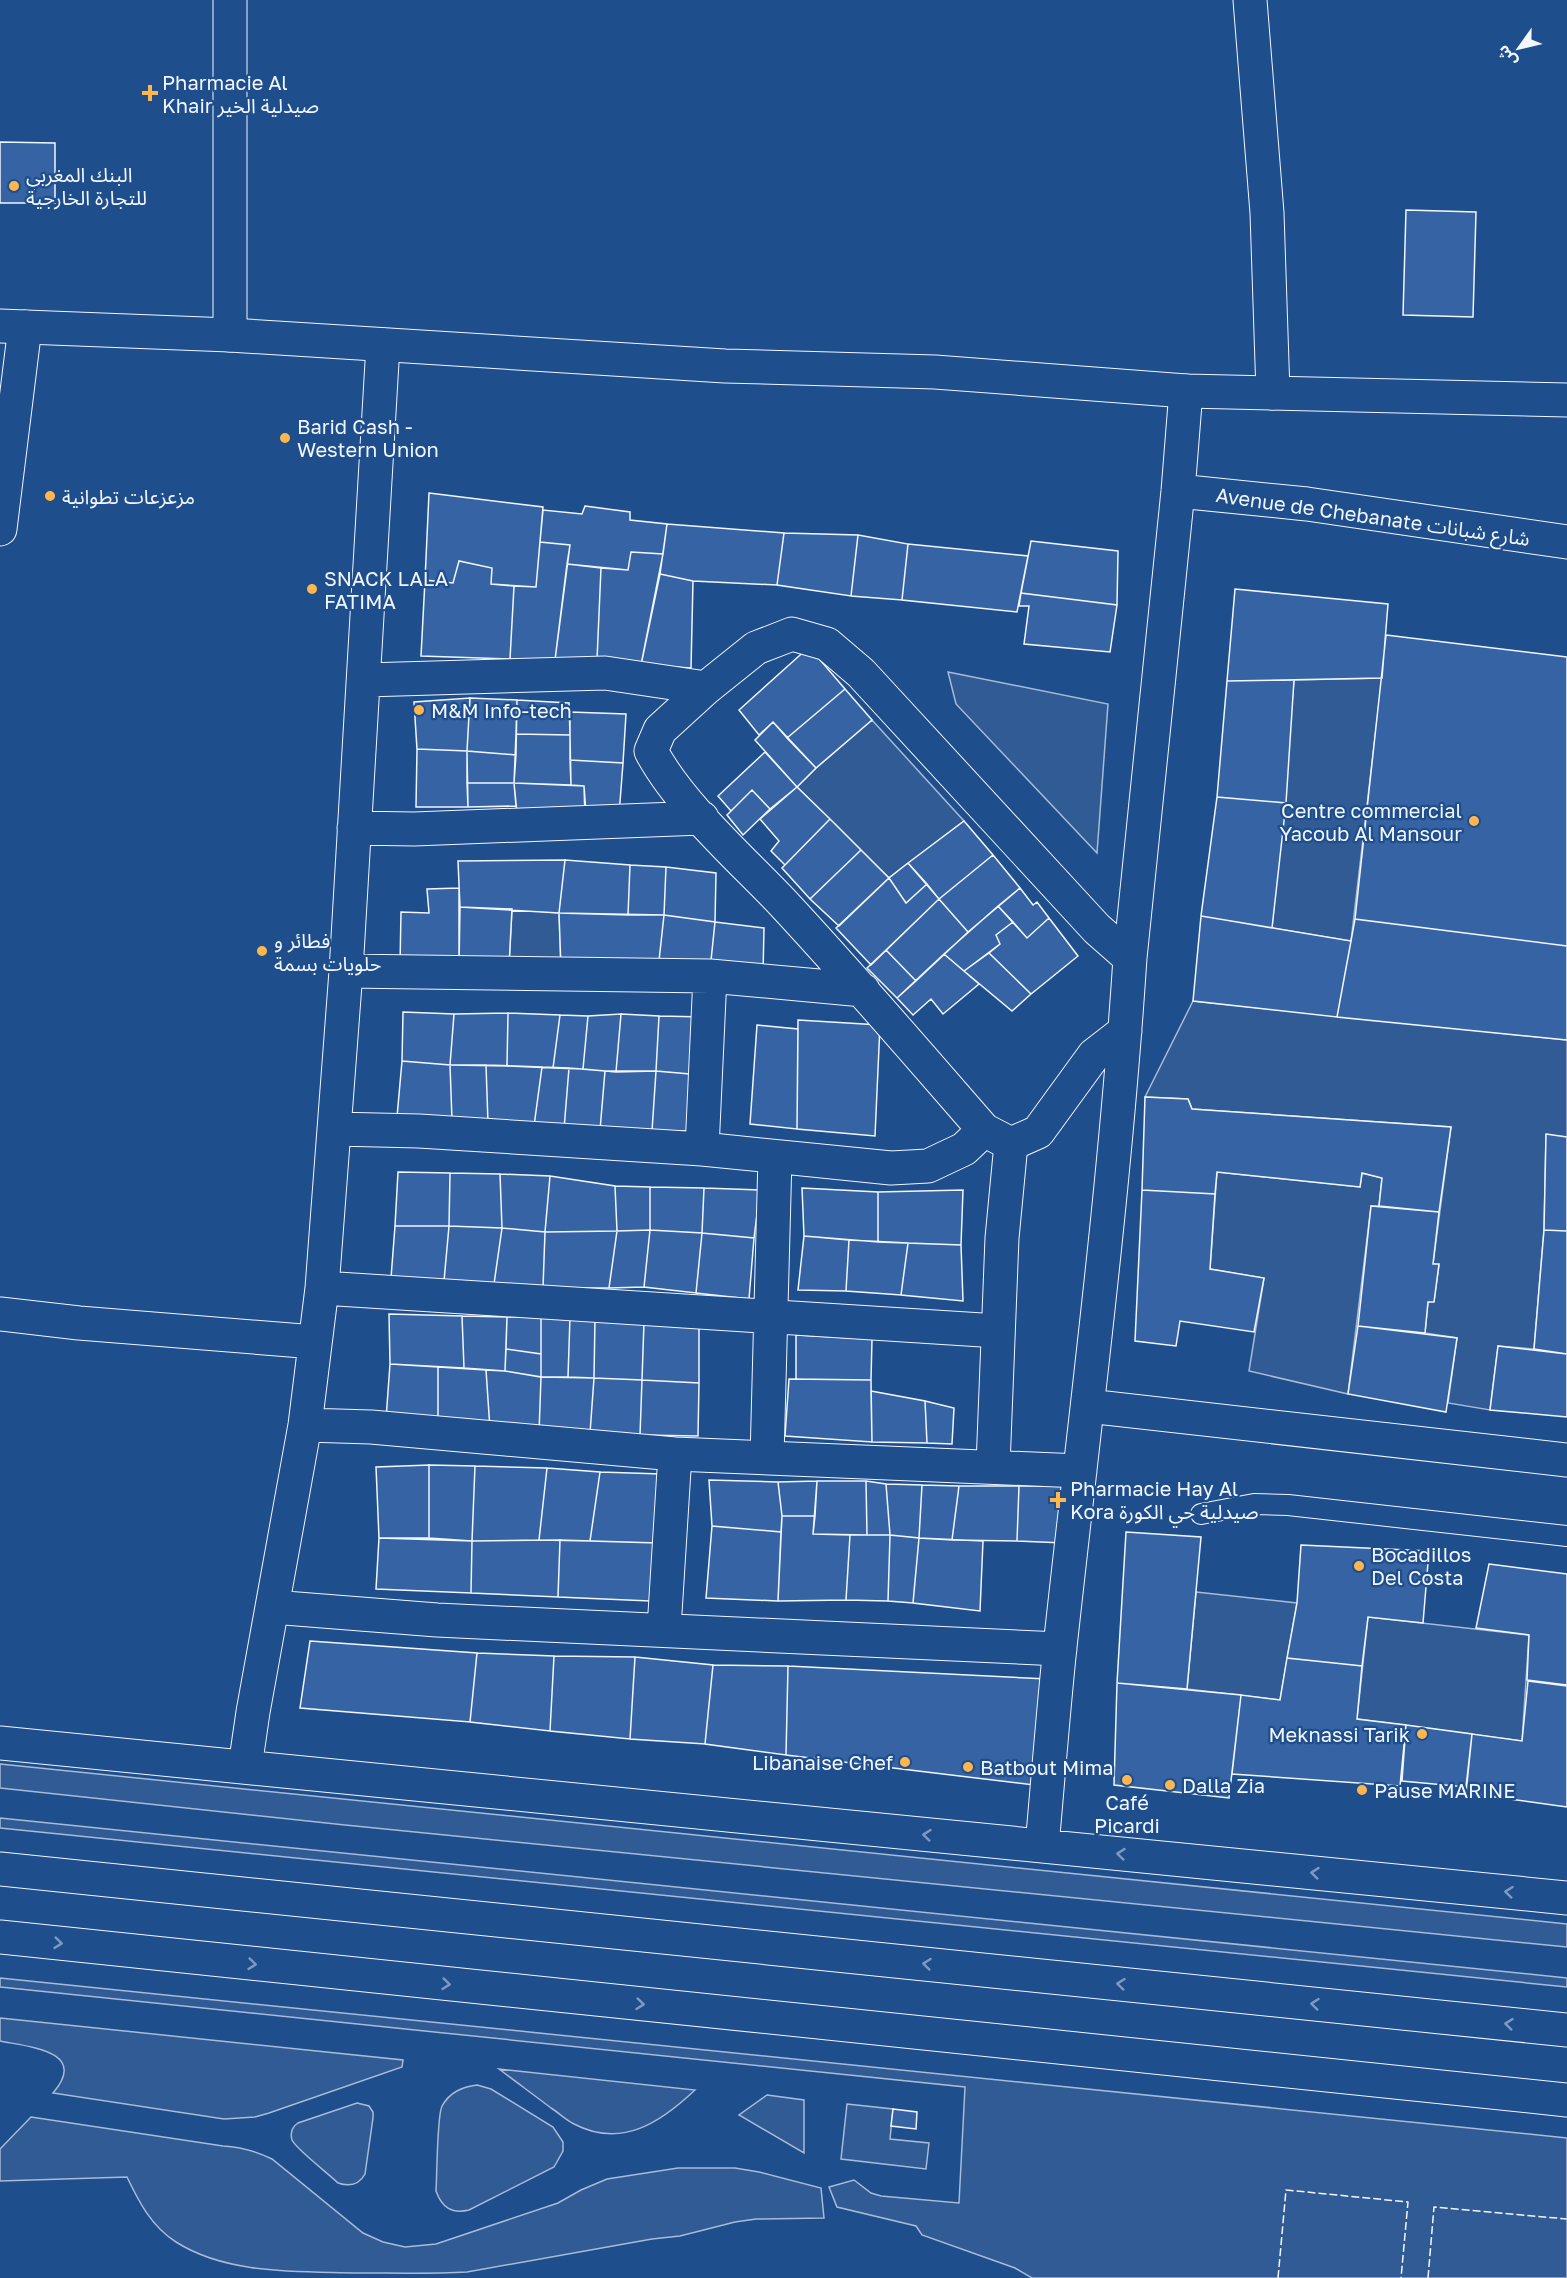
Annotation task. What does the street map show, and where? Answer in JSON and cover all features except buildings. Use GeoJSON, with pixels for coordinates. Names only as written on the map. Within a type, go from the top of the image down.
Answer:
{"type":"FeatureCollection","features":[{"type":"Feature","properties":{"kind":"street"},"geometry":{"type":"LineString","coordinates":[[230,0],[230,335]]}},
{"type":"Feature","properties":{"kind":"street"},"geometry":{"type":"LineString","coordinates":[[1250,0],[1267,213],[1273,393]]}},
{"type":"Feature","properties":{"kind":"street"},"geometry":{"type":"LineString","coordinates":[[0,529],[12,327],[230,335],[725,366],[935,372],[1186,391],[1567,400]]}},
{"type":"Feature","properties":{"kind":"street"},"geometry":{"type":"LineString","coordinates":[[244,1767],[305,1425],[322,1288],[365,680],[383,345]]}},
{"type":"Feature","properties":{"kind":"street"},"geometry":{"type":"LineString","coordinates":[[1042,1846],[1060,1649],[1088,1406],[1186,391]]}},
{"type":"Feature","properties":{"kind":"street","name":"Avenue de Chebanate شارع شبانات"},"geometry":{"type":"LineString","coordinates":[[1178,491],[1307,504],[1567,542]]}},
{"type":"Feature","properties":{"kind":"street"},"geometry":{"type":"LineString","coordinates":[[993,1466],[1002,1238],[998,1137],[702,818],[661,770],[651,751],[660,729],[756,648],[792,634],[827,644],[861,673],[1097,928],[1130,958]]}},
{"type":"Feature","properties":{"kind":"street"},"geometry":{"type":"LineString","coordinates":[[365,680],[605,673],[706,688]]}},
{"type":"Feature","properties":{"kind":"street"},"geometry":{"type":"LineString","coordinates":[[354,828],[414,829],[702,818]]}},
{"type":"Feature","properties":{"kind":"street"},"geometry":{"type":"LineString","coordinates":[[346,971],[710,976],[863,990]]}},
{"type":"Feature","properties":{"kind":"street"},"geometry":{"type":"LineString","coordinates":[[702,1149],[710,976]]}},
{"type":"Feature","properties":{"kind":"street"},"geometry":{"type":"LineString","coordinates":[[335,1129],[419,1131],[702,1149],[891,1168],[928,1166],[964,1149],[998,1137],[1038,1132],[1094,1055],[1125,1030]]}},
{"type":"Feature","properties":{"kind":"street"},"geometry":{"type":"LineString","coordinates":[[767,1458],[776,1157]]}},
{"type":"Feature","properties":{"kind":"street"},"geometry":{"type":"LineString","coordinates":[[322,1288],[998,1331]]}},
{"type":"Feature","properties":{"kind":"street"},"geometry":{"type":"LineString","coordinates":[[0,1314],[79,1323],[315,1342]]}},
{"type":"Feature","properties":{"kind":"street"},"geometry":{"type":"LineString","coordinates":[[1088,1406],[1567,1460]]}},
{"type":"Feature","properties":{"kind":"street"},"geometry":{"type":"LineString","coordinates":[[305,1425],[371,1427],[675,1454],[1080,1471]]}},
{"type":"Feature","properties":{"kind":"street"},"geometry":{"type":"LineString","coordinates":[[664,1629],[675,1454]]}},
{"type":"Feature","properties":{"kind":"street"},"geometry":{"type":"LineString","coordinates":[[272,1607],[437,1620],[1060,1649]]}},
{"type":"Feature","properties":{"kind":"street"},"geometry":{"type":"LineString","coordinates":[[0,1743],[1567,1898]]}},
{"type":"Feature","properties":{"kind":"street"},"geometry":{"type":"LineString","coordinates":[[0,1869],[1567,2030]]}},
{"type":"Feature","properties":{"kind":"street"},"geometry":{"type":"LineString","coordinates":[[0,1937],[1567,2100]]}},
{"type":"Feature","properties":{"kind":"lane"},"geometry":{"type":"LineString","coordinates":[[1201,1514],[1254,1503],[1567,1536]]}},
{"type":"Feature","properties":{"kind":"shaded area"},"geometry":{"type":"Polygon","coordinates":[[[948,672],[1108,704],[1097,853],[956,704],[948,672]]]}},
{"type":"Feature","properties":{"kind":"shaded area"},"geometry":{"type":"Polygon","coordinates":[[[1382,678],[1351,941],[1272,928],[1294,680],[1382,678]]]}},
{"type":"Feature","properties":{"kind":"shaded area"},"geometry":{"type":"Polygon","coordinates":[[[872,720],[964,821],[889,878],[797,787],[872,720]]]}},
{"type":"Feature","properties":{"kind":"shaded area"},"geometry":{"type":"Polygon","coordinates":[[[512,909],[559,913],[561,968],[509,966],[512,909]]]}},
{"type":"Feature","properties":{"kind":"shaded area"},"geometry":{"type":"Polygon","coordinates":[[[1193,1001],[1567,1040],[1567,1137],[1546,1135],[1544,1230],[1534,1349],[1498,1346],[1490,1410],[1448,1403],[1457,1338],[1425,1333],[1428,1302],[1434,1301],[1439,1265],[1433,1264],[1451,1127],[1192,1109],[1188,1099],[1145,1097],[1193,1001]]]}},
{"type":"Feature","properties":{"kind":"shaded area"},"geometry":{"type":"Polygon","coordinates":[[[1217,1172],[1360,1187],[1362,1173],[1382,1178],[1379,1206],[1371,1206],[1348,1394],[1249,1371],[1264,1278],[1210,1269],[1217,1172]]]}},
{"type":"Feature","properties":{"kind":"shaded area"},"geometry":{"type":"Polygon","coordinates":[[[1196,1592],[1297,1603],[1280,1700],[1187,1689],[1196,1592]]]}},
{"type":"Feature","properties":{"kind":"shaded area"},"geometry":{"type":"Polygon","coordinates":[[[1368,1617],[1529,1635],[1522,1741],[1357,1719],[1368,1617]]]}},
{"type":"Feature","properties":{"kind":"shaded area"},"geometry":{"type":"Polygon","coordinates":[[[0,1764],[1567,1924],[1567,1947],[345,1825],[0,1788],[0,1764]]]}},
{"type":"Feature","properties":{"kind":"shaded area"},"geometry":{"type":"Polygon","coordinates":[[[0,1818],[1567,1978],[1567,1987],[0,1828],[0,1818]]]}},
{"type":"Feature","properties":{"kind":"shaded area"},"geometry":{"type":"Polygon","coordinates":[[[0,1978],[1567,2138],[1567,2278],[1032,2278],[1015,2268],[922,2235],[916,2226],[837,2207],[829,2187],[854,2180],[871,2193],[881,2196],[959,2203],[965,2087],[0,1987],[0,1978]]]}},
{"type":"Feature","properties":{"kind":"shaded area"},"geometry":{"type":"Polygon","coordinates":[[[0,2018],[403,2060],[402,2067],[269,2113],[255,2117],[224,2119],[53,2093],[62,2079],[64,2068],[60,2060],[51,2053],[39,2049],[0,2041],[0,2018]]]}},
{"type":"Feature","properties":{"kind":"shaded area"},"geometry":{"type":"Polygon","coordinates":[[[499,2069],[695,2090],[654,2121],[624,2133],[608,2134],[592,2131],[571,2122],[499,2069]]]}},
{"type":"Feature","properties":{"kind":"shaded area"},"geometry":{"type":"Polygon","coordinates":[[[477,2085],[491,2089],[553,2127],[563,2142],[563,2151],[554,2167],[469,2210],[458,2211],[445,2206],[436,2191],[440,2112],[445,2101],[453,2094],[466,2087],[477,2085]]]}},
{"type":"Feature","properties":{"kind":"shaded area"},"geometry":{"type":"Polygon","coordinates":[[[767,2095],[804,2100],[804,2153],[739,2115],[767,2095]]]}},
{"type":"Feature","properties":{"kind":"shaded area"},"geometry":{"type":"Polygon","coordinates":[[[357,2103],[369,2106],[373,2112],[365,2174],[357,2183],[342,2184],[338,2183],[295,2144],[291,2133],[298,2123],[357,2103]]]}},
{"type":"Feature","properties":{"kind":"shaded area"},"geometry":{"type":"Polygon","coordinates":[[[847,2104],[893,2109],[890,2139],[929,2143],[926,2169],[841,2159],[847,2104]]]}},
{"type":"Feature","properties":{"kind":"shaded area"},"geometry":{"type":"Polygon","coordinates":[[[31,2117],[236,2147],[254,2152],[272,2159],[363,2233],[383,2242],[405,2247],[436,2244],[558,2203],[607,2179],[678,2168],[735,2168],[821,2188],[824,2218],[756,2219],[735,2222],[680,2236],[467,2272],[358,2273],[264,2269],[241,2266],[196,2253],[167,2236],[141,2204],[127,2177],[0,2181],[0,2149],[31,2117]]]}},
{"type":"Feature","properties":{"kind":"fence"},"geometry":{"type":"LineString","coordinates":[[1278,2278],[1286,2190],[1408,2202],[1401,2278]]}},
{"type":"Feature","properties":{"kind":"fence"},"geometry":{"type":"LineString","coordinates":[[1428,2278],[1434,2207],[1567,2219]]}},
{"type":"Feature","properties":{"kind":"place","name":"Pharmacie Al Khair صيدلية الخير"},"geometry":{"type":"Point","coordinates":[150,93]}},
{"type":"Feature","properties":{"kind":"place","name":"البنك المغربي للتجارة الخارجية"},"geometry":{"type":"Point","coordinates":[14,186]}},
{"type":"Feature","properties":{"kind":"place","name":"Barid Cash - Western Union"},"geometry":{"type":"Point","coordinates":[285,438]}},
{"type":"Feature","properties":{"kind":"place","name":"مزعزعات تطوانية"},"geometry":{"type":"Point","coordinates":[50,496]}},
{"type":"Feature","properties":{"kind":"place","name":"SNACK LALA FATIMA"},"geometry":{"type":"Point","coordinates":[312,589]}},
{"type":"Feature","properties":{"kind":"place","name":"M&M Info-tech"},"geometry":{"type":"Point","coordinates":[419,710]}},
{"type":"Feature","properties":{"kind":"place","name":"Centre commercial Yacoub Al Mansour"},"geometry":{"type":"Point","coordinates":[1474,821]}},
{"type":"Feature","properties":{"kind":"place","name":"فطائر و حلويات بسمة"},"geometry":{"type":"Point","coordinates":[262,951]}},
{"type":"Feature","properties":{"kind":"place","name":"Pharmacie Hay Al Kora صيدلية حي الكورة"},"geometry":{"type":"Point","coordinates":[1058,1500]}},
{"type":"Feature","properties":{"kind":"place","name":"Bocadillos Del Costa"},"geometry":{"type":"Point","coordinates":[1359,1566]}},
{"type":"Feature","properties":{"kind":"place","name":"Meknassi Tarik"},"geometry":{"type":"Point","coordinates":[1422,1734]}},
{"type":"Feature","properties":{"kind":"place","name":"Libanaise Chef"},"geometry":{"type":"Point","coordinates":[905,1762]}},
{"type":"Feature","properties":{"kind":"place","name":"Batbout Mima"},"geometry":{"type":"Point","coordinates":[968,1767]}},
{"type":"Feature","properties":{"kind":"place","name":"Café Picardi"},"geometry":{"type":"Point","coordinates":[1127,1780]}},
{"type":"Feature","properties":{"kind":"place","name":"Dalla Zia"},"geometry":{"type":"Point","coordinates":[1170,1785]}},
{"type":"Feature","properties":{"kind":"place","name":"Pause MARINE"},"geometry":{"type":"Point","coordinates":[1362,1790]}}]}
